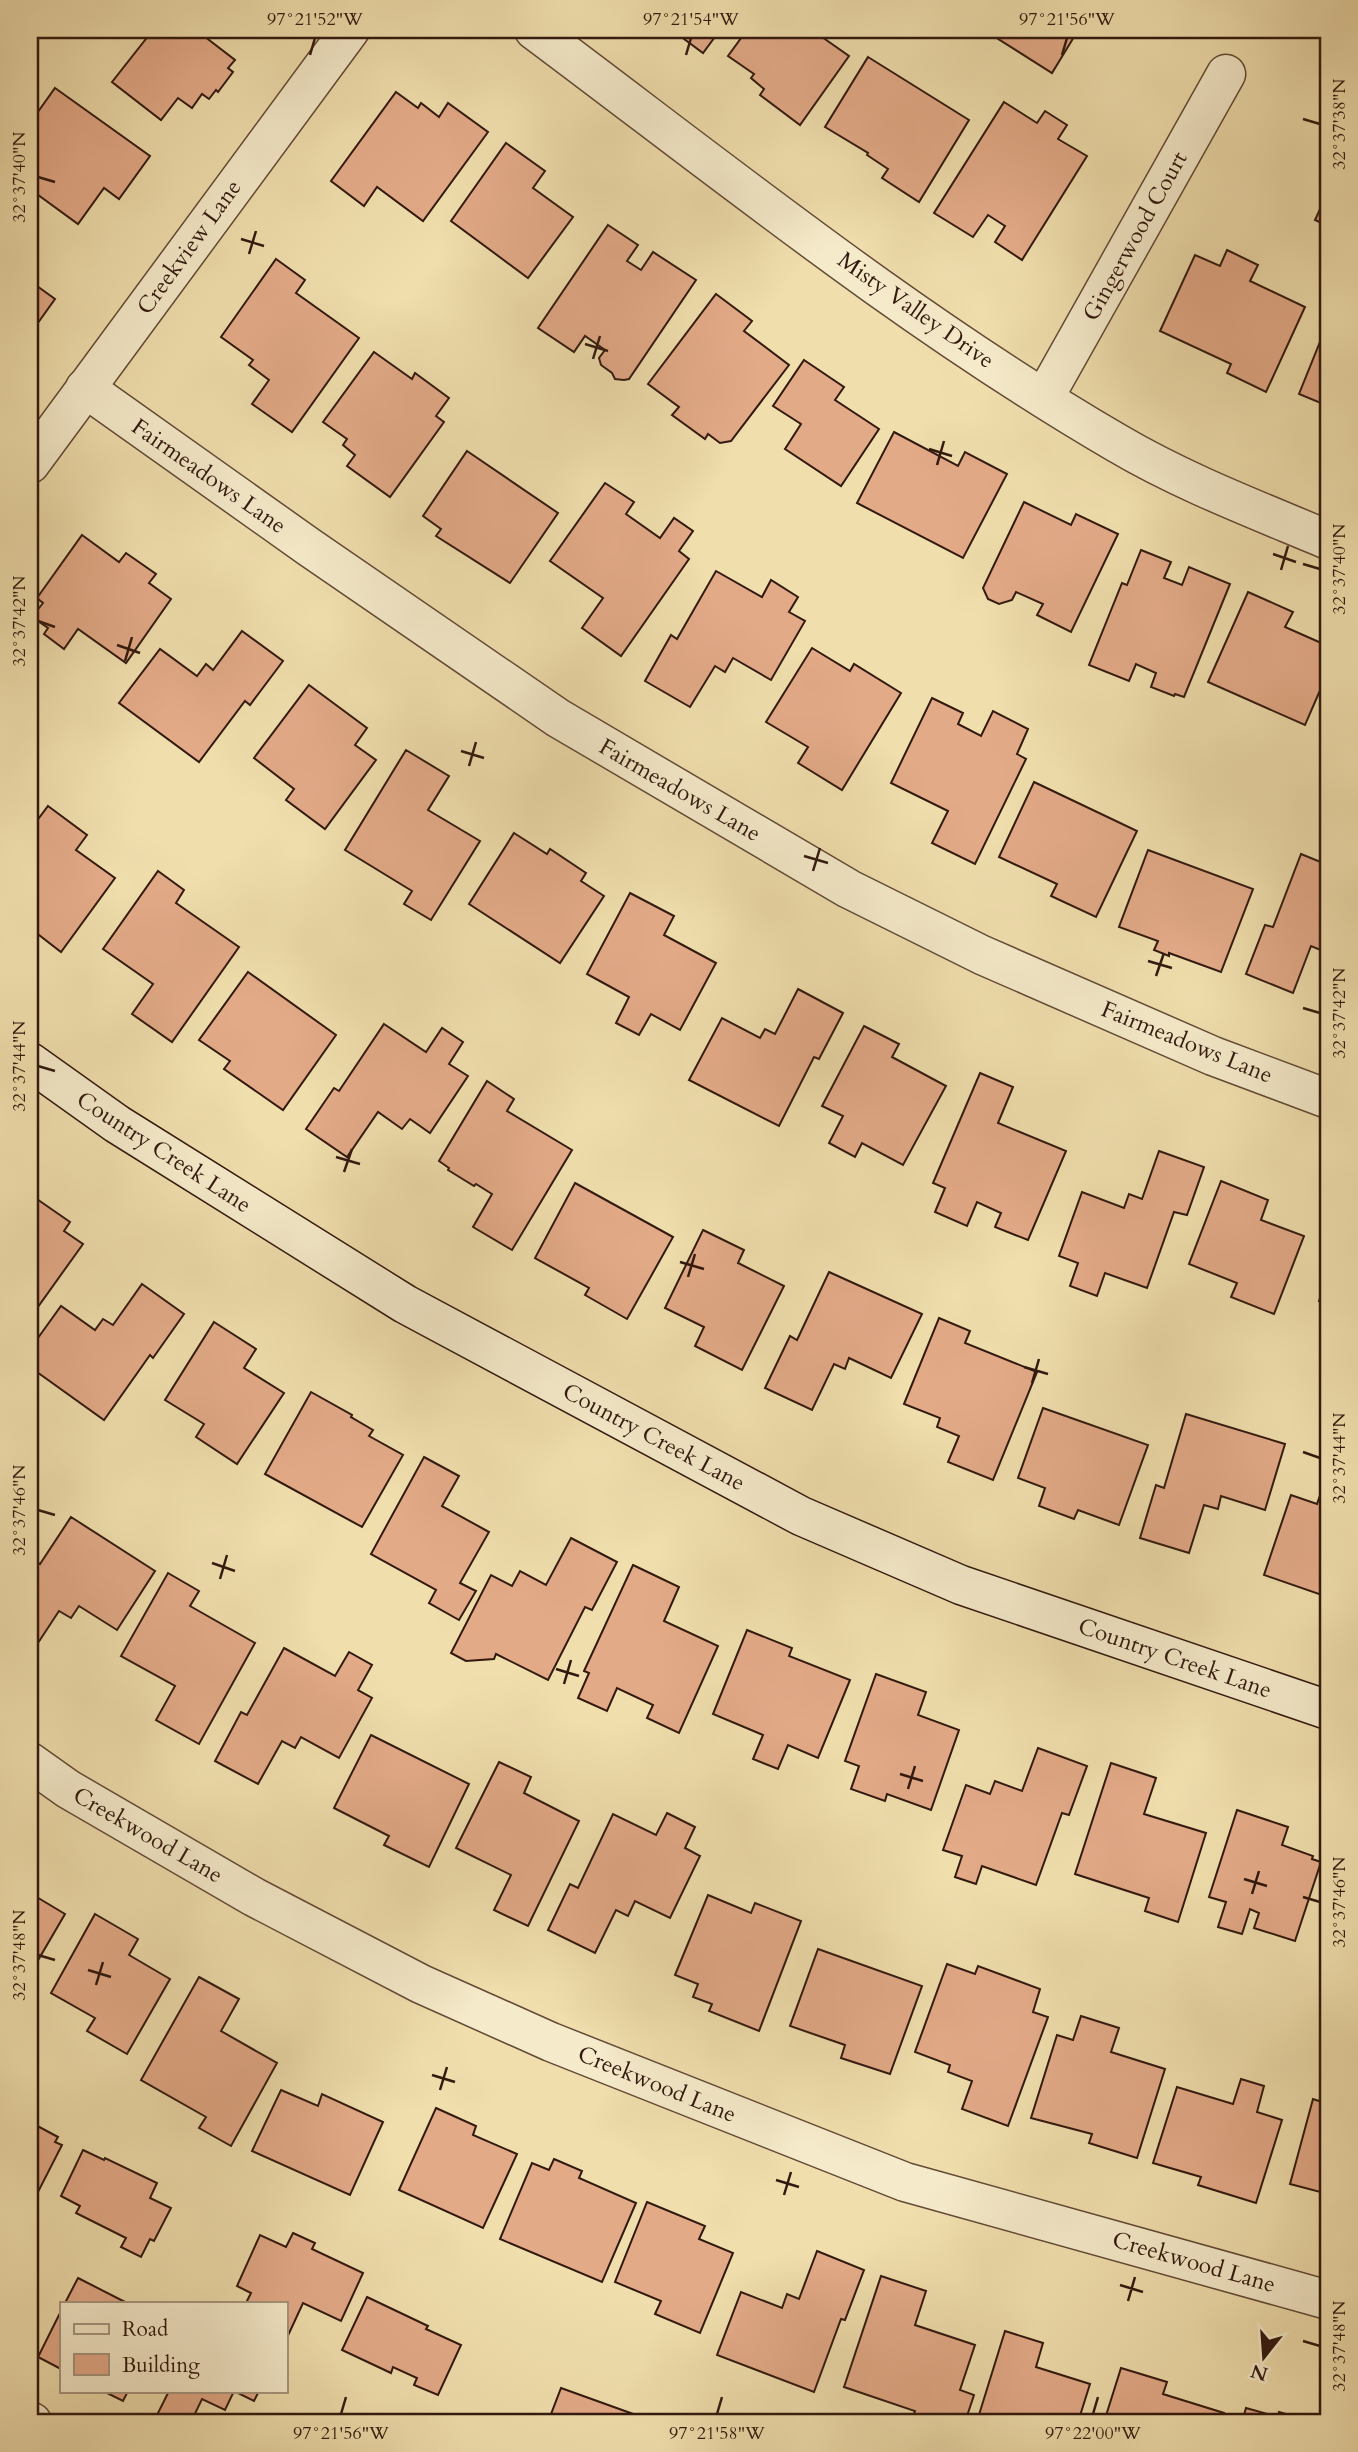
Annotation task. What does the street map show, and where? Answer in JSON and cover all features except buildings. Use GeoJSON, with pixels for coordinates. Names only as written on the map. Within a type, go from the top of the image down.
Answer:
{"type":"FeatureCollection","features":[{"type":"Feature","properties":{"kind":"street","name":"Creekview Lane"},"geometry":{"type":"LineString","coordinates":[[30,464],[350,30]]}},
{"type":"Feature","properties":{"kind":"street","name":"Misty Valley Drive"},"geometry":{"type":"LineString","coordinates":[[534,30],[879,288],[1044,398],[1119,444],[1221,496],[1328,540]]}},
{"type":"Feature","properties":{"kind":"street","name":"Gingerwood Court"},"geometry":{"type":"LineString","coordinates":[[1044,398],[1226,74]]}},
{"type":"Feature","properties":{"kind":"street","name":"Fairmeadows Lane"},"geometry":{"type":"LineString","coordinates":[[85,388],[558,718],[849,889],[982,955],[1201,1051],[1328,1099]]}},
{"type":"Feature","properties":{"kind":"street","name":"Country Creek Lane"},"geometry":{"type":"LineString","coordinates":[[30,1062],[117,1125],[405,1304],[800,1516],[961,1585],[1328,1710]]}},
{"type":"Feature","properties":{"kind":"street","name":"Creekwood Lane"},"geometry":{"type":"LineString","coordinates":[[30,1762],[68,1788],[254,1896],[421,1984],[551,2042],[905,2182],[1328,2300]]}}]}
